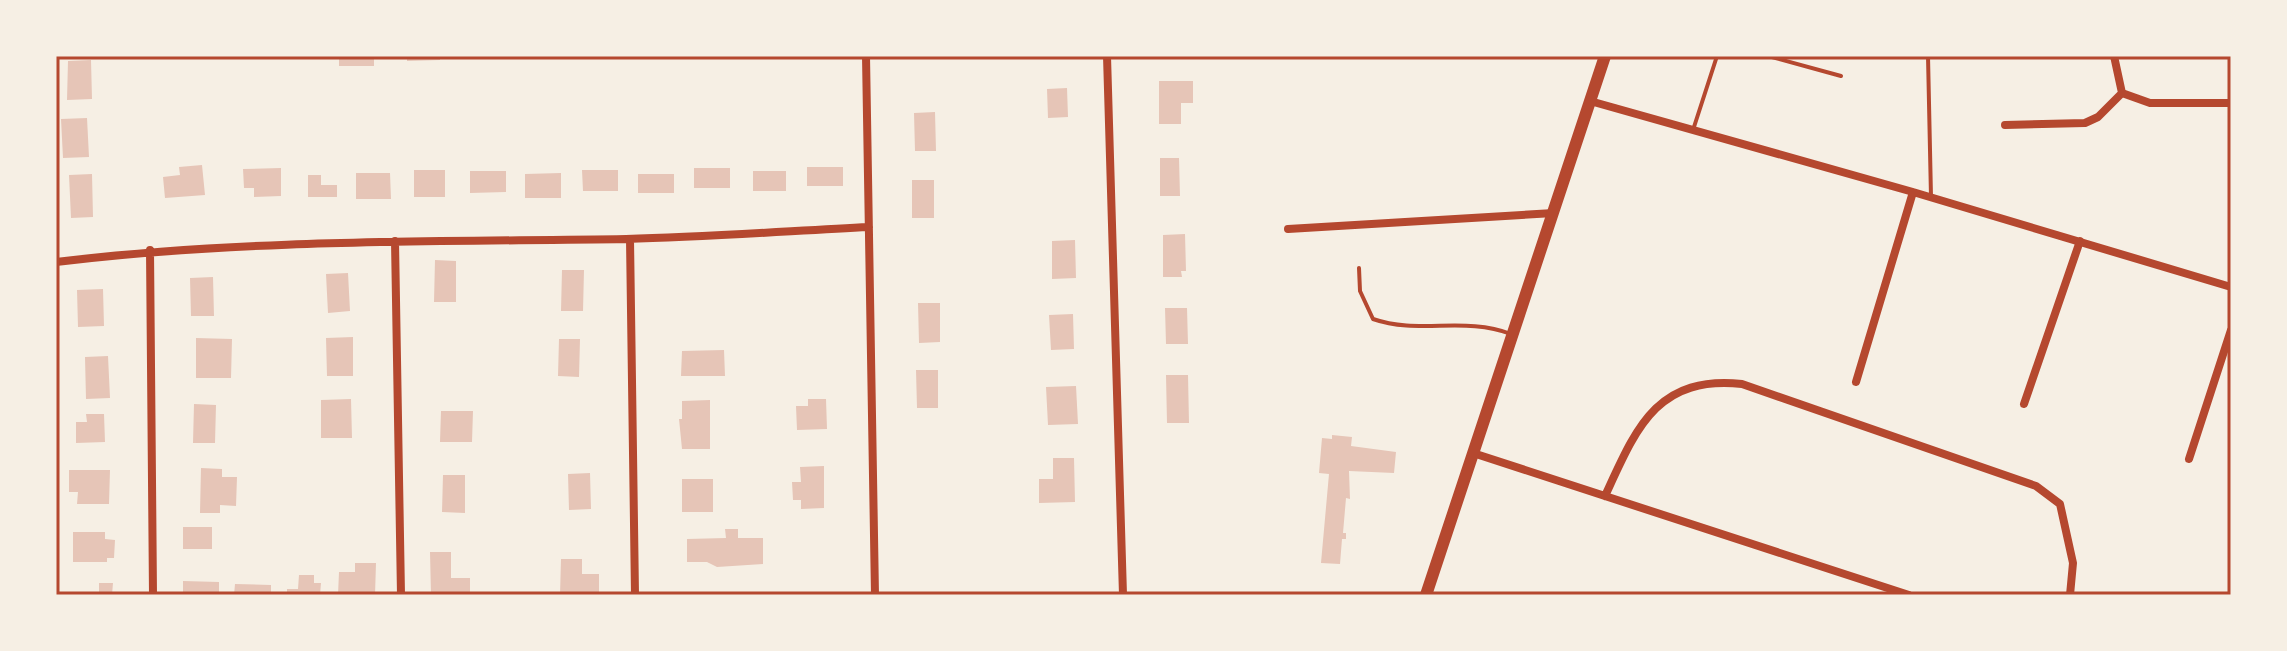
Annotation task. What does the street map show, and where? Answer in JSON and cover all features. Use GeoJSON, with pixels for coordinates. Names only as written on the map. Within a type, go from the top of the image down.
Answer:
{"type":"FeatureCollection","features":[{"type":"Feature","properties":{"kind":"main road"},"geometry":{"type":"LineString","coordinates":[[1426,595],[1476,454],[1605,56]]}},
{"type":"Feature","properties":{"kind":"street"},"geometry":{"type":"LineString","coordinates":[[866,56],[875,595]]}},
{"type":"Feature","properties":{"kind":"street"},"geometry":{"type":"LineString","coordinates":[[1107,56],[1123,595]]}},
{"type":"Feature","properties":{"kind":"street"},"geometry":{"type":"LineString","coordinates":[[2114,56],[2122,93]]}},
{"type":"Feature","properties":{"kind":"street"},"geometry":{"type":"LineString","coordinates":[[2122,93],[2150,103],[2231,103]]}},
{"type":"Feature","properties":{"kind":"street"},"geometry":{"type":"LineString","coordinates":[[2005,125],[2085,123],[2098,117],[2122,93]]}},
{"type":"Feature","properties":{"kind":"street"},"geometry":{"type":"LineString","coordinates":[[1590,101],[1931,197],[2231,287]]}},
{"type":"Feature","properties":{"kind":"street"},"geometry":{"type":"LineString","coordinates":[[1856,382],[1913,192]]}},
{"type":"Feature","properties":{"kind":"street"},"geometry":{"type":"LineString","coordinates":[[1288,229],[1554,213]]}},
{"type":"Feature","properties":{"kind":"street"},"geometry":{"type":"LineString","coordinates":[[56,262],[150,250],[395,241],[630,239],[869,227]]}},
{"type":"Feature","properties":{"kind":"street"},"geometry":{"type":"LineString","coordinates":[[630,239],[635,595]]}},
{"type":"Feature","properties":{"kind":"street"},"geometry":{"type":"LineString","coordinates":[[395,241],[401,595]]}},
{"type":"Feature","properties":{"kind":"street"},"geometry":{"type":"LineString","coordinates":[[2024,404],[2080,241]]}},
{"type":"Feature","properties":{"kind":"street"},"geometry":{"type":"LineString","coordinates":[[150,250],[153,595]]}},
{"type":"Feature","properties":{"kind":"street"},"geometry":{"type":"LineString","coordinates":[[2189,459],[2231,330]]}},
{"type":"Feature","properties":{"kind":"street"},"geometry":{"type":"LineString","coordinates":[[1605,496],[1645,416],[1692,385],[1713,381],[1742,384],[2036,486],[2060,504],[2073,563],[2070,595]]}},
{"type":"Feature","properties":{"kind":"street"},"geometry":{"type":"LineString","coordinates":[[1476,454],[1909,595]]}},
{"type":"Feature","properties":{"kind":"lane"},"geometry":{"type":"LineString","coordinates":[[1693,130],[1717,56]]}},
{"type":"Feature","properties":{"kind":"lane"},"geometry":{"type":"LineString","coordinates":[[1768,56],[1841,76]]}},
{"type":"Feature","properties":{"kind":"lane"},"geometry":{"type":"LineString","coordinates":[[1928,56],[1931,197]]}},
{"type":"Feature","properties":{"kind":"lane"},"geometry":{"type":"LineString","coordinates":[[1359,268],[1360,291],[1373,319],[1393,326],[1487,325],[1514,335]]}},
{"type":"Feature","properties":{"kind":"building"},"geometry":{"type":"Polygon","coordinates":[[[339,56],[374,56],[374,66],[339,66],[339,56]]]}},
{"type":"Feature","properties":{"kind":"building"},"geometry":{"type":"Polygon","coordinates":[[[407,56],[440,56],[440,60],[407,61],[407,56]]]}},
{"type":"Feature","properties":{"kind":"building"},"geometry":{"type":"Polygon","coordinates":[[[91,60],[92,99],[67,100],[68,61],[91,60]]]}},
{"type":"Feature","properties":{"kind":"building"},"geometry":{"type":"Polygon","coordinates":[[[1159,81],[1193,81],[1193,103],[1181,103],[1181,124],[1159,124],[1159,81]]]}},
{"type":"Feature","properties":{"kind":"building"},"geometry":{"type":"Polygon","coordinates":[[[1067,88],[1068,117],[1048,118],[1047,89],[1067,88]]]}},
{"type":"Feature","properties":{"kind":"building"},"geometry":{"type":"Polygon","coordinates":[[[935,112],[936,151],[915,151],[914,113],[935,112]]]}},
{"type":"Feature","properties":{"kind":"building"},"geometry":{"type":"Polygon","coordinates":[[[87,118],[89,157],[63,158],[61,119],[87,118]]]}},
{"type":"Feature","properties":{"kind":"building"},"geometry":{"type":"Polygon","coordinates":[[[1160,158],[1179,158],[1180,196],[1160,196],[1160,158]]]}},
{"type":"Feature","properties":{"kind":"building"},"geometry":{"type":"Polygon","coordinates":[[[202,165],[205,195],[165,198],[163,177],[180,175],[179,167],[202,165]]]}},
{"type":"Feature","properties":{"kind":"building"},"geometry":{"type":"Polygon","coordinates":[[[807,167],[843,167],[843,186],[807,186],[807,167]]]}},
{"type":"Feature","properties":{"kind":"building"},"geometry":{"type":"Polygon","coordinates":[[[281,168],[281,196],[254,197],[254,188],[244,188],[243,169],[281,168]]]}},
{"type":"Feature","properties":{"kind":"building"},"geometry":{"type":"Polygon","coordinates":[[[694,168],[730,168],[730,188],[694,188],[694,168]]]}},
{"type":"Feature","properties":{"kind":"building"},"geometry":{"type":"Polygon","coordinates":[[[414,170],[445,170],[445,197],[414,197],[414,170]]]}},
{"type":"Feature","properties":{"kind":"building"},"geometry":{"type":"Polygon","coordinates":[[[582,170],[618,170],[618,191],[583,191],[582,170]]]}},
{"type":"Feature","properties":{"kind":"building"},"geometry":{"type":"Polygon","coordinates":[[[470,171],[506,171],[506,192],[470,193],[470,171]]]}},
{"type":"Feature","properties":{"kind":"building"},"geometry":{"type":"Polygon","coordinates":[[[753,171],[786,171],[786,191],[753,191],[753,171]]]}},
{"type":"Feature","properties":{"kind":"building"},"geometry":{"type":"Polygon","coordinates":[[[356,173],[390,173],[391,199],[356,199],[356,173]]]}},
{"type":"Feature","properties":{"kind":"building"},"geometry":{"type":"Polygon","coordinates":[[[561,173],[561,198],[525,198],[525,174],[561,173]]]}},
{"type":"Feature","properties":{"kind":"building"},"geometry":{"type":"Polygon","coordinates":[[[92,174],[93,217],[71,218],[69,175],[92,174]]]}},
{"type":"Feature","properties":{"kind":"building"},"geometry":{"type":"Polygon","coordinates":[[[638,174],[674,174],[674,193],[638,193],[638,174]]]}},
{"type":"Feature","properties":{"kind":"building"},"geometry":{"type":"Polygon","coordinates":[[[308,175],[321,175],[321,185],[337,185],[337,197],[308,197],[308,175]]]}},
{"type":"Feature","properties":{"kind":"building"},"geometry":{"type":"Polygon","coordinates":[[[912,180],[934,180],[934,218],[912,218],[912,180]]]}},
{"type":"Feature","properties":{"kind":"building"},"geometry":{"type":"Polygon","coordinates":[[[1185,234],[1186,271],[1181,271],[1182,277],[1163,277],[1163,235],[1185,234]]]}},
{"type":"Feature","properties":{"kind":"building"},"geometry":{"type":"Polygon","coordinates":[[[1075,240],[1076,278],[1052,279],[1052,241],[1075,240]]]}},
{"type":"Feature","properties":{"kind":"building"},"geometry":{"type":"Polygon","coordinates":[[[435,260],[456,261],[456,302],[434,302],[435,260]]]}},
{"type":"Feature","properties":{"kind":"building"},"geometry":{"type":"Polygon","coordinates":[[[562,270],[584,270],[583,311],[561,311],[562,270]]]}},
{"type":"Feature","properties":{"kind":"building"},"geometry":{"type":"Polygon","coordinates":[[[348,273],[350,311],[328,313],[326,274],[348,273]]]}},
{"type":"Feature","properties":{"kind":"building"},"geometry":{"type":"Polygon","coordinates":[[[213,277],[214,316],[191,316],[190,278],[213,277]]]}},
{"type":"Feature","properties":{"kind":"building"},"geometry":{"type":"Polygon","coordinates":[[[103,289],[104,326],[78,327],[77,290],[103,289]]]}},
{"type":"Feature","properties":{"kind":"building"},"geometry":{"type":"Polygon","coordinates":[[[918,303],[940,303],[940,342],[919,343],[918,303]]]}},
{"type":"Feature","properties":{"kind":"building"},"geometry":{"type":"Polygon","coordinates":[[[1165,308],[1187,308],[1188,344],[1166,344],[1165,308]]]}},
{"type":"Feature","properties":{"kind":"building"},"geometry":{"type":"Polygon","coordinates":[[[1073,314],[1074,349],[1051,350],[1049,315],[1073,314]]]}},
{"type":"Feature","properties":{"kind":"building"},"geometry":{"type":"Polygon","coordinates":[[[353,337],[353,376],[327,376],[326,338],[353,337]]]}},
{"type":"Feature","properties":{"kind":"building"},"geometry":{"type":"Polygon","coordinates":[[[196,338],[232,339],[231,378],[196,378],[196,338]]]}},
{"type":"Feature","properties":{"kind":"building"},"geometry":{"type":"Polygon","coordinates":[[[559,339],[580,339],[579,377],[558,376],[559,339]]]}},
{"type":"Feature","properties":{"kind":"building"},"geometry":{"type":"Polygon","coordinates":[[[724,350],[725,376],[681,376],[682,351],[724,350]]]}},
{"type":"Feature","properties":{"kind":"building"},"geometry":{"type":"Polygon","coordinates":[[[108,356],[110,398],[86,399],[85,357],[108,356]]]}},
{"type":"Feature","properties":{"kind":"building"},"geometry":{"type":"Polygon","coordinates":[[[916,370],[938,370],[938,408],[917,408],[916,370]]]}},
{"type":"Feature","properties":{"kind":"building"},"geometry":{"type":"Polygon","coordinates":[[[1166,375],[1188,375],[1189,423],[1167,423],[1166,375]]]}},
{"type":"Feature","properties":{"kind":"building"},"geometry":{"type":"Polygon","coordinates":[[[1076,386],[1078,424],[1048,425],[1046,387],[1076,386]]]}},
{"type":"Feature","properties":{"kind":"building"},"geometry":{"type":"Polygon","coordinates":[[[351,399],[352,438],[321,438],[321,400],[351,399]]]}},
{"type":"Feature","properties":{"kind":"building"},"geometry":{"type":"Polygon","coordinates":[[[808,399],[826,399],[827,429],[797,430],[796,406],[808,406],[808,399]]]}},
{"type":"Feature","properties":{"kind":"building"},"geometry":{"type":"Polygon","coordinates":[[[710,400],[710,449],[682,449],[679,419],[682,419],[682,401],[710,400]]]}},
{"type":"Feature","properties":{"kind":"building"},"geometry":{"type":"Polygon","coordinates":[[[194,404],[216,405],[215,443],[193,443],[194,404]]]}},
{"type":"Feature","properties":{"kind":"building"},"geometry":{"type":"Polygon","coordinates":[[[441,411],[473,411],[472,442],[440,442],[441,411]]]}},
{"type":"Feature","properties":{"kind":"building"},"geometry":{"type":"Polygon","coordinates":[[[86,414],[104,414],[105,442],[76,443],[76,422],[87,422],[86,414]]]}},
{"type":"Feature","properties":{"kind":"building"},"geometry":{"type":"Polygon","coordinates":[[[1332,435],[1352,437],[1351,446],[1396,452],[1394,473],[1349,471],[1350,499],[1346,498],[1343,533],[1346,533],[1346,539],[1342,539],[1340,564],[1321,563],[1329,474],[1319,473],[1322,438],[1332,439],[1332,435]]]}},
{"type":"Feature","properties":{"kind":"building"},"geometry":{"type":"Polygon","coordinates":[[[1053,458],[1074,458],[1075,502],[1039,503],[1039,479],[1053,479],[1053,458]]]}},
{"type":"Feature","properties":{"kind":"building"},"geometry":{"type":"Polygon","coordinates":[[[824,466],[824,508],[801,509],[801,500],[793,500],[792,482],[801,482],[800,467],[824,466]]]}},
{"type":"Feature","properties":{"kind":"building"},"geometry":{"type":"Polygon","coordinates":[[[201,468],[222,469],[222,477],[237,477],[236,506],[220,505],[220,513],[200,513],[201,468]]]}},
{"type":"Feature","properties":{"kind":"building"},"geometry":{"type":"Polygon","coordinates":[[[69,470],[110,470],[109,504],[77,504],[78,492],[69,492],[69,470]]]}},
{"type":"Feature","properties":{"kind":"building"},"geometry":{"type":"Polygon","coordinates":[[[590,473],[591,509],[569,510],[568,474],[590,473]]]}},
{"type":"Feature","properties":{"kind":"building"},"geometry":{"type":"Polygon","coordinates":[[[443,475],[465,475],[465,513],[442,512],[443,475]]]}},
{"type":"Feature","properties":{"kind":"building"},"geometry":{"type":"Polygon","coordinates":[[[682,479],[713,479],[713,512],[682,512],[682,479]]]}},
{"type":"Feature","properties":{"kind":"building"},"geometry":{"type":"Polygon","coordinates":[[[183,527],[212,527],[212,549],[183,549],[183,527]]]}},
{"type":"Feature","properties":{"kind":"building"},"geometry":{"type":"Polygon","coordinates":[[[725,529],[738,529],[738,538],[763,538],[763,564],[717,567],[707,562],[687,562],[687,539],[726,538],[725,529]]]}},
{"type":"Feature","properties":{"kind":"building"},"geometry":{"type":"Polygon","coordinates":[[[73,532],[105,532],[105,539],[115,540],[114,558],[107,558],[107,562],[73,562],[73,532]]]}},
{"type":"Feature","properties":{"kind":"building"},"geometry":{"type":"Polygon","coordinates":[[[430,552],[451,552],[451,578],[470,578],[470,595],[431,595],[430,552]]]}},
{"type":"Feature","properties":{"kind":"building"},"geometry":{"type":"Polygon","coordinates":[[[561,559],[582,559],[582,574],[599,574],[599,595],[560,595],[561,559]]]}},
{"type":"Feature","properties":{"kind":"building"},"geometry":{"type":"Polygon","coordinates":[[[355,563],[376,563],[375,595],[338,595],[339,572],[355,572],[355,563]]]}},
{"type":"Feature","properties":{"kind":"building"},"geometry":{"type":"Polygon","coordinates":[[[299,575],[314,575],[314,583],[321,583],[320,595],[287,595],[287,589],[298,589],[299,575]]]}},
{"type":"Feature","properties":{"kind":"building"},"geometry":{"type":"Polygon","coordinates":[[[183,581],[219,582],[219,595],[183,595],[183,581]]]}},
{"type":"Feature","properties":{"kind":"building"},"geometry":{"type":"Polygon","coordinates":[[[99,583],[113,583],[112,595],[99,595],[99,583]]]}},
{"type":"Feature","properties":{"kind":"building"},"geometry":{"type":"Polygon","coordinates":[[[235,584],[271,585],[271,595],[234,595],[235,584]]]}}]}
